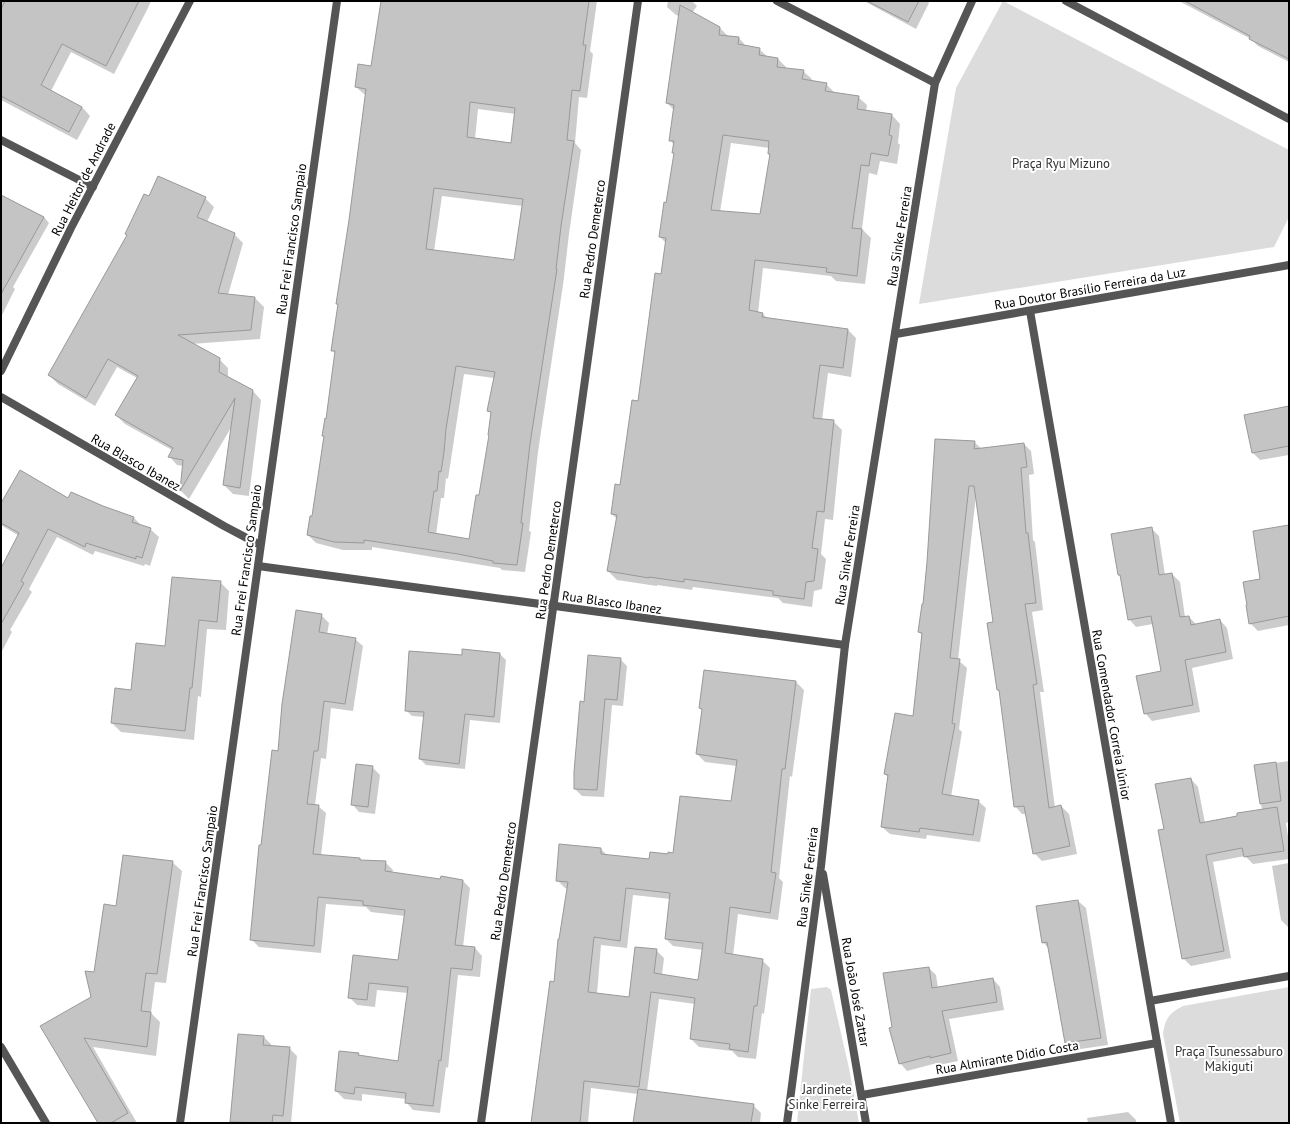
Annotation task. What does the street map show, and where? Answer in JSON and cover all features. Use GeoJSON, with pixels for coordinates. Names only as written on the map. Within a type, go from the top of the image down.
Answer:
{"type":"FeatureCollection","features":[{"type":"Feature","properties":{"kind":"street","name":"Rua Heitor de Andrade"},"geometry":{"type":"LineString","coordinates":[[1,371],[93,187],[190,1]]}},
{"type":"Feature","properties":{"kind":"street","name":"Rua Frei Francisco Sampaio"},"geometry":{"type":"LineString","coordinates":[[180,1123],[337,1]]}},
{"type":"Feature","properties":{"kind":"street","name":"Rua Pedro Demeterco"},"geometry":{"type":"LineString","coordinates":[[481,1123],[638,1]]}},
{"type":"Feature","properties":{"kind":"street"},"geometry":{"type":"LineString","coordinates":[[777,1],[935,83]]}},
{"type":"Feature","properties":{"kind":"street","name":"Rua Sinke Ferreira"},"geometry":{"type":"LineString","coordinates":[[787,1123],[821,866],[845,645],[935,83],[972,1]]}},
{"type":"Feature","properties":{"kind":"street"},"geometry":{"type":"LineString","coordinates":[[1066,1],[1289,119]]}},
{"type":"Feature","properties":{"kind":"street"},"geometry":{"type":"LineString","coordinates":[[1,140],[93,187]]}},
{"type":"Feature","properties":{"kind":"street","name":"Rua Doutor Brasílio Ferreira da Luz"},"geometry":{"type":"LineString","coordinates":[[896,334],[1289,265]]}},
{"type":"Feature","properties":{"kind":"street","name":"Rua Comendador Correia Júnior"},"geometry":{"type":"LineString","coordinates":[[1030,311],[1171,1123]]}},
{"type":"Feature","properties":{"kind":"street","name":"Rua Blasco Ibanez"},"geometry":{"type":"LineString","coordinates":[[1,397],[224,526],[260,545]]}},
{"type":"Feature","properties":{"kind":"street","name":"Rua Blasco Ibanez"},"geometry":{"type":"LineString","coordinates":[[258,566],[845,645]]}},
{"type":"Feature","properties":{"kind":"street","name":"Rua João José Zattar"},"geometry":{"type":"LineString","coordinates":[[821,866],[866,1123]]}},
{"type":"Feature","properties":{"kind":"street"},"geometry":{"type":"LineString","coordinates":[[1150,1001],[1289,976]]}},
{"type":"Feature","properties":{"kind":"street","name":"Rua Almirante Dídio Costa"},"geometry":{"type":"LineString","coordinates":[[862,1095],[1157,1043]]}},
{"type":"Feature","properties":{"kind":"street"},"geometry":{"type":"LineString","coordinates":[[1,1047],[46,1123]]}},
{"type":"Feature","properties":{"kind":"green space","name":"Praça Ryu Mizuno"},"geometry":{"type":"Polygon","coordinates":[[[1003,1],[1289,150],[1289,217],[1274,247],[919,304],[956,88],[1003,1]]]}},
{"type":"Feature","properties":{"kind":"green space","name":"Jardinete Sinke Ferreira"},"geometry":{"type":"Polygon","coordinates":[[[827,987],[831,990],[849,1068],[859,1123],[797,1123],[811,989],[827,987]]]}},
{"type":"Feature","properties":{"kind":"green space","name":"Praça Tsunessaburo Makiguti"},"geometry":{"type":"Polygon","coordinates":[[[1289,987],[1289,1123],[1180,1123],[1163,1034],[1168,1017],[1174,1011],[1183,1006],[1289,987]]]}},
{"type":"Feature","properties":{"kind":"building"},"geometry":{"type":"Polygon","coordinates":[[[5,1],[139,1],[106,66],[62,44],[41,85],[82,107],[69,132],[1,96],[1,9],[5,1]]]}},
{"type":"Feature","properties":{"kind":"building"},"geometry":{"type":"Polygon","coordinates":[[[381,1],[589,1],[583,45],[586,45],[580,91],[572,90],[567,140],[574,141],[561,226],[557,269],[530,444],[521,523],[523,523],[517,565],[493,563],[493,561],[458,554],[364,540],[364,543],[334,542],[307,535],[310,516],[312,516],[324,436],[322,436],[325,418],[326,419],[335,351],[331,351],[338,304],[336,304],[349,220],[366,89],[355,87],[358,64],[371,66],[381,1]],[[470,102],[467,137],[511,143],[515,108],[470,102]],[[434,188],[426,249],[514,260],[523,199],[434,188]],[[456,366],[441,472],[439,471],[437,491],[434,491],[428,532],[469,539],[476,495],[479,495],[489,435],[491,412],[487,411],[495,372],[456,366]]]}},
{"type":"Feature","properties":{"kind":"building"},"geometry":{"type":"Polygon","coordinates":[[[867,1],[919,1],[908,22],[867,1]]]}},
{"type":"Feature","properties":{"kind":"building"},"geometry":{"type":"Polygon","coordinates":[[[1185,1],[1289,1],[1289,59],[1249,39],[1250,36],[1185,1]]]}},
{"type":"Feature","properties":{"kind":"building"},"geometry":{"type":"Polygon","coordinates":[[[680,5],[720,27],[719,35],[739,37],[738,44],[760,48],[759,55],[778,58],[777,67],[804,70],[802,79],[827,83],[825,91],[859,96],[857,109],[892,114],[889,135],[892,136],[888,156],[871,153],[869,166],[861,165],[852,228],[862,229],[857,276],[826,272],[827,268],[755,260],[749,310],[763,313],[762,317],[848,329],[843,368],[820,365],[813,418],[834,420],[824,512],[817,511],[812,548],[818,549],[814,581],[806,582],[804,599],[773,595],[773,591],[684,579],[684,582],[649,578],[607,571],[617,515],[611,514],[615,484],[620,485],[632,400],[638,401],[655,273],[661,274],[666,238],[659,237],[664,202],[666,203],[674,153],[672,153],[674,141],[669,141],[674,105],[666,103],[680,5]],[[723,135],[711,210],[760,214],[770,154],[768,154],[769,141],[723,135]]]}},
{"type":"Feature","properties":{"kind":"building"},"geometry":{"type":"Polygon","coordinates":[[[158,176],[206,197],[197,217],[235,233],[218,293],[255,297],[251,330],[178,335],[220,358],[219,372],[253,390],[240,488],[223,485],[235,398],[180,491],[183,460],[168,457],[173,448],[115,415],[138,376],[108,359],[86,398],[48,375],[127,235],[125,234],[144,194],[149,196],[158,176]]]}},
{"type":"Feature","properties":{"kind":"building"},"geometry":{"type":"Polygon","coordinates":[[[1,195],[44,217],[1,294],[1,195]]]}},
{"type":"Feature","properties":{"kind":"building"},"geometry":{"type":"Polygon","coordinates":[[[1289,406],[1289,446],[1252,453],[1244,415],[1289,406]]]}},
{"type":"Feature","properties":{"kind":"building"},"geometry":{"type":"Polygon","coordinates":[[[935,439],[975,441],[974,449],[1024,443],[1027,467],[1021,468],[1026,533],[1028,533],[1036,603],[1025,604],[1037,684],[1033,685],[1049,808],[1061,805],[1070,846],[1033,854],[1024,806],[1014,807],[999,690],[997,690],[987,623],[993,622],[974,486],[969,486],[950,658],[960,659],[952,723],[955,724],[942,794],[979,800],[973,835],[920,828],[919,832],[881,827],[888,775],[884,774],[895,713],[913,716],[922,633],[918,632],[923,604],[927,562],[935,439]]]}},
{"type":"Feature","properties":{"kind":"building"},"geometry":{"type":"Polygon","coordinates":[[[20,470],[68,498],[71,492],[103,506],[134,517],[132,522],[151,528],[142,558],[136,556],[136,559],[86,543],[85,547],[48,529],[21,581],[24,583],[1,624],[1,568],[19,533],[1,523],[1,503],[20,470]]]}},
{"type":"Feature","properties":{"kind":"building"},"geometry":{"type":"Polygon","coordinates":[[[1289,525],[1289,616],[1249,624],[1243,582],[1260,579],[1253,531],[1289,525]]]}},
{"type":"Feature","properties":{"kind":"building"},"geometry":{"type":"Polygon","coordinates":[[[1152,527],[1159,575],[1172,573],[1180,617],[1189,616],[1191,625],[1220,619],[1226,652],[1185,660],[1193,705],[1144,714],[1136,676],[1161,671],[1151,616],[1128,620],[1111,534],[1152,527]]]}},
{"type":"Feature","properties":{"kind":"building"},"geometry":{"type":"Polygon","coordinates":[[[172,577],[221,581],[217,622],[199,620],[192,688],[190,688],[185,731],[111,723],[115,688],[131,690],[136,643],[165,646],[172,577]]]}},
{"type":"Feature","properties":{"kind":"building"},"geometry":{"type":"Polygon","coordinates":[[[296,610],[322,614],[319,632],[356,638],[345,704],[324,701],[318,751],[314,751],[307,804],[319,805],[313,854],[360,858],[360,860],[386,861],[385,871],[440,879],[441,876],[463,880],[455,945],[475,947],[472,970],[451,968],[441,1061],[439,1060],[433,1106],[405,1103],[406,1093],[355,1087],[354,1094],[335,1091],[339,1051],[359,1053],[358,1055],[398,1061],[408,987],[369,983],[367,1000],[348,998],[353,955],[398,960],[405,910],[363,905],[363,901],[318,897],[314,946],[250,940],[259,845],[261,845],[272,750],[278,751],[282,704],[296,610]]]}},
{"type":"Feature","properties":{"kind":"building"},"geometry":{"type":"Polygon","coordinates":[[[462,649],[500,653],[494,717],[465,714],[459,764],[419,759],[424,712],[405,711],[409,651],[462,655],[462,649]]]}},
{"type":"Feature","properties":{"kind":"building"},"geometry":{"type":"Polygon","coordinates":[[[588,655],[621,658],[617,700],[605,699],[597,790],[574,789],[580,701],[584,702],[588,655]]]}},
{"type":"Feature","properties":{"kind":"building"},"geometry":{"type":"Polygon","coordinates":[[[704,670],[796,681],[785,769],[782,769],[771,872],[776,873],[770,913],[730,907],[725,953],[763,959],[757,1006],[754,1006],[748,1052],[729,1049],[730,1044],[690,1039],[695,998],[651,992],[639,1087],[584,1081],[580,1123],[531,1123],[550,981],[554,982],[558,939],[568,882],[556,881],[559,844],[601,848],[601,854],[649,859],[650,852],[668,854],[668,852],[673,853],[680,796],[731,801],[737,760],[696,754],[702,709],[699,708],[704,670]],[[626,888],[620,941],[594,937],[588,992],[629,997],[635,947],[657,949],[654,973],[698,980],[703,943],[665,939],[670,893],[626,888]]]}},
{"type":"Feature","properties":{"kind":"building"},"geometry":{"type":"Polygon","coordinates":[[[1276,762],[1281,801],[1260,804],[1254,765],[1276,762]]]}},
{"type":"Feature","properties":{"kind":"building"},"geometry":{"type":"Polygon","coordinates":[[[356,764],[373,766],[368,807],[351,805],[356,764]]]}},
{"type":"Feature","properties":{"kind":"building"},"geometry":{"type":"Polygon","coordinates":[[[1191,778],[1200,823],[1237,816],[1237,813],[1277,807],[1284,851],[1244,857],[1242,848],[1206,855],[1224,951],[1182,959],[1158,830],[1164,829],[1155,784],[1191,778]]]}},
{"type":"Feature","properties":{"kind":"building"},"geometry":{"type":"Polygon","coordinates":[[[123,855],[173,861],[157,974],[146,973],[141,1011],[151,1012],[147,1047],[84,1038],[128,1113],[111,1123],[98,1123],[40,1026],[91,997],[85,971],[94,972],[104,904],[116,906],[123,855]]]}},
{"type":"Feature","properties":{"kind":"building"},"geometry":{"type":"Polygon","coordinates":[[[1078,900],[1101,1038],[1065,1043],[1047,942],[1042,943],[1036,906],[1078,900]]]}},
{"type":"Feature","properties":{"kind":"building"},"geometry":{"type":"Polygon","coordinates":[[[929,967],[932,988],[993,978],[997,1002],[942,1011],[951,1053],[930,1058],[930,1056],[899,1064],[889,1028],[892,1027],[883,973],[929,967]]]}},
{"type":"Feature","properties":{"kind":"building"},"geometry":{"type":"Polygon","coordinates":[[[238,1034],[264,1036],[263,1045],[290,1047],[283,1116],[273,1115],[272,1123],[230,1122],[238,1034]]]}},
{"type":"Feature","properties":{"kind":"building"},"geometry":{"type":"Polygon","coordinates":[[[638,1089],[754,1104],[751,1123],[633,1123],[638,1089]]]}}]}
